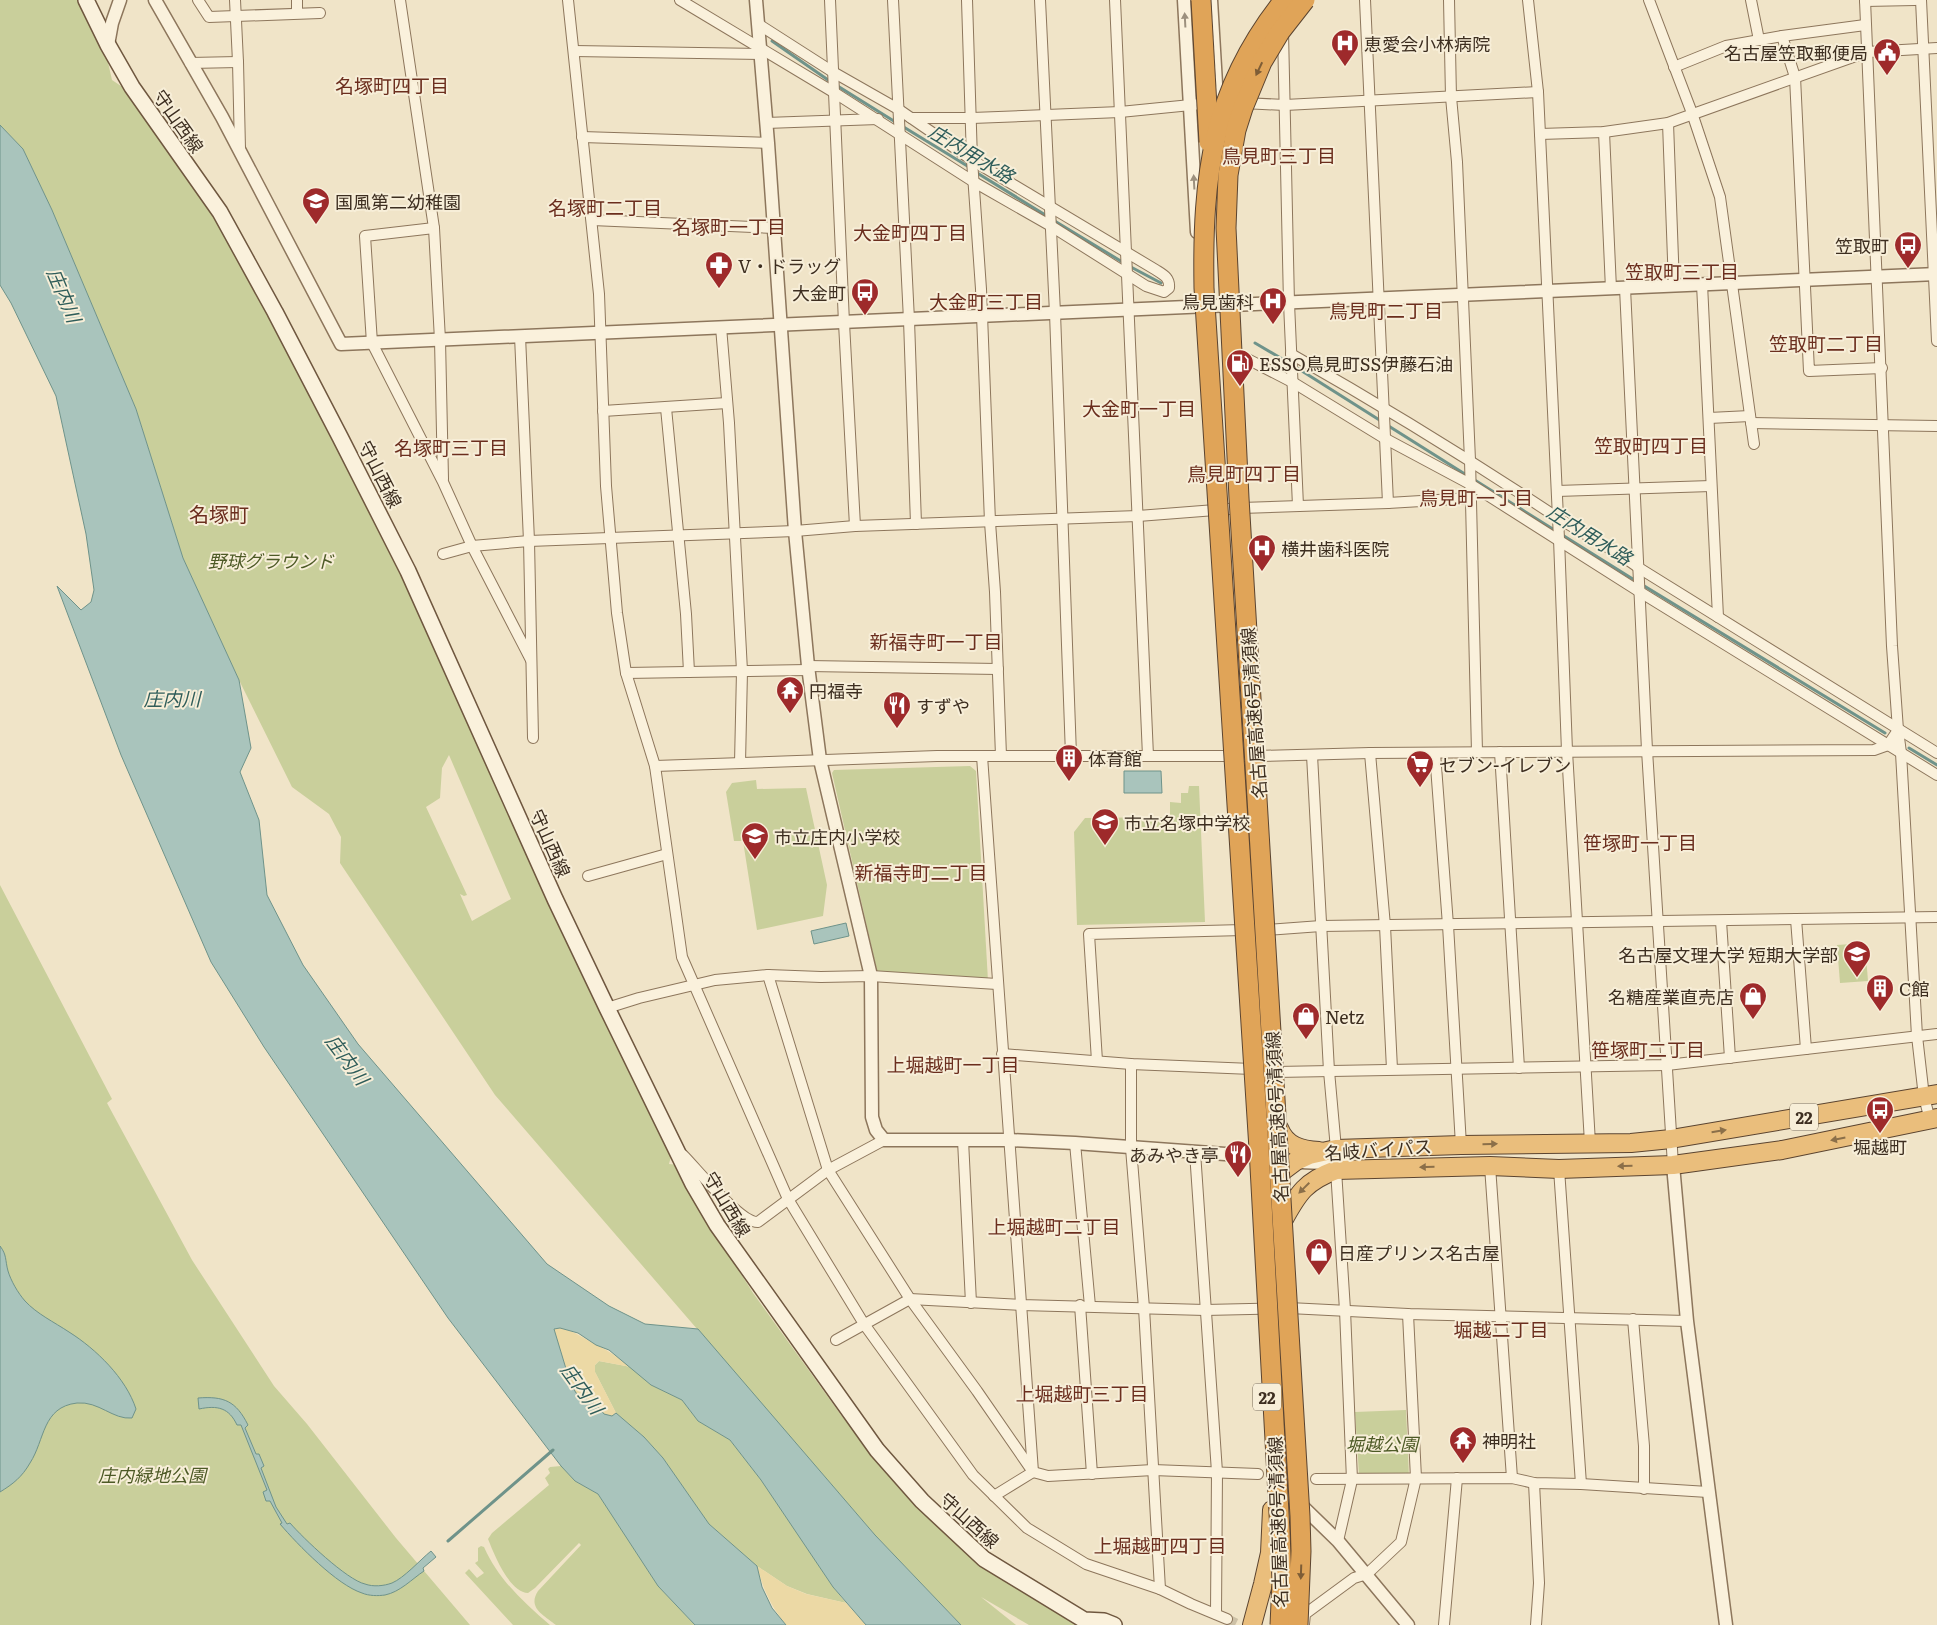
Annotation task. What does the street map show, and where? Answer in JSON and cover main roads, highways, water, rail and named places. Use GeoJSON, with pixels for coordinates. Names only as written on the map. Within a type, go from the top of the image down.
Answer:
{"type":"FeatureCollection","features":[{"type":"Feature","properties":{"kind":"highway"},"geometry":{"type":"LineString","coordinates":[[1201,0],[1228,502],[1238,620],[1257,762]]}},
{"type":"Feature","properties":{"kind":"highway","name":"名古屋高速6号清須線"},"geometry":{"type":"LineString","coordinates":[[1280,1625],[1282,1604],[1280,1547],[1203,246],[1204,215],[1216,133],[1234,80],[1248,52],[1283,0]]}},
{"type":"Feature","properties":{"kind":"highway","name":"名古屋高速6号清須線"},"geometry":{"type":"LineString","coordinates":[[1298,1625],[1301,1551],[1300,1516],[1257,762],[1239,498],[1226,228],[1228,183],[1232,153],[1242,108],[1262,62],[1280,32],[1306,0]]}},
{"type":"Feature","properties":{"kind":"highway"},"geometry":{"type":"LineString","coordinates":[[1238,706],[1260,994],[1267,1180],[1260,1231]]}},
{"type":"Feature","properties":{"kind":"highway","name":"名岐バイパス"},"geometry":{"type":"LineString","coordinates":[[1278,1158],[1307,1150],[1461,1145],[1631,1143],[1670,1139],[1930,1096]]}},
{"type":"Feature","properties":{"kind":"highway","name":"名岐バイパス"},"geometry":{"type":"LineString","coordinates":[[1283,1221],[1302,1190],[1316,1178],[1336,1170],[1490,1166],[1559,1169],[1674,1165],[1782,1150],[1933,1119]]}},
{"type":"Feature","properties":{"kind":"highway"},"geometry":{"type":"LineString","coordinates":[[1279,1128],[1287,1142],[1278,1158],[1283,1221]]}},
{"type":"Feature","properties":{"kind":"highway","name":"22"},"geometry":{"type":"LineString","coordinates":[[1252,1625],[1264,1584],[1270,1553],[1273,1492],[1262,1308],[1260,1231],[1262,1205],[1278,1158]]}},
{"type":"Feature","properties":{"kind":"highway","name":"22"},"geometry":{"type":"LineString","coordinates":[[1272,1625],[1286,1570],[1300,1475],[1283,1221]]}},
{"type":"Feature","properties":{"kind":"main road","name":"守山西線"},"geometry":{"type":"LineString","coordinates":[[86,0],[132,88],[220,212],[340,437],[408,571],[555,899],[607,1008],[674,1145],[717,1225],[828,1382],[890,1464],[922,1501],[984,1560],[1088,1622],[1104,1621],[1114,1625]]}},
{"type":"Feature","properties":{"kind":"water","name":"庄内川"},"geometry":{"type":"Polygon","coordinates":[[[0,125],[23,149],[52,210],[136,409],[183,558],[239,680],[251,748],[240,772],[259,820],[267,895],[303,965],[358,1044],[547,1264],[609,1306],[645,1324],[698,1329],[875,1535],[961,1625],[866,1625],[833,1587],[761,1480],[730,1440],[698,1421],[682,1400],[651,1385],[609,1350],[596,1345],[578,1333],[560,1328],[554,1329],[570,1382],[576,1393],[597,1405],[604,1414],[612,1416],[616,1413],[644,1437],[663,1458],[709,1524],[757,1566],[762,1587],[772,1608],[786,1625],[695,1625],[658,1586],[598,1494],[575,1481],[561,1466],[448,1318],[264,1047],[211,962],[121,755],[57,586],[81,610],[91,602],[94,590],[86,534],[56,396],[11,303],[0,285],[0,125]]]}},
{"type":"Feature","properties":{"kind":"water"},"geometry":{"type":"Polygon","coordinates":[[[1124,771],[1161,771],[1162,793],[1124,793],[1124,771]]]}},
{"type":"Feature","properties":{"kind":"water"},"geometry":{"type":"Polygon","coordinates":[[[846,923],[849,936],[814,944],[811,931],[846,923]]]}},
{"type":"Feature","properties":{"kind":"water"},"geometry":{"type":"Polygon","coordinates":[[[0,1246],[5,1255],[11,1279],[25,1301],[40,1314],[79,1339],[109,1365],[125,1386],[136,1409],[132,1418],[118,1416],[85,1403],[66,1406],[57,1411],[46,1426],[35,1454],[27,1468],[17,1480],[0,1492],[0,1246]]]}},
{"type":"Feature","properties":{"kind":"water"},"geometry":{"type":"Polygon","coordinates":[[[198,1398],[222,1399],[239,1410],[248,1425],[245,1428],[256,1454],[259,1454],[264,1466],[261,1468],[276,1507],[287,1524],[290,1523],[315,1548],[348,1575],[368,1585],[386,1585],[402,1577],[431,1551],[436,1557],[423,1568],[424,1571],[406,1585],[385,1595],[365,1594],[341,1582],[307,1553],[280,1524],[282,1523],[270,1501],[266,1501],[263,1492],[267,1490],[241,1425],[237,1425],[234,1419],[222,1409],[212,1407],[199,1409],[198,1398]]]}},
{"type":"Feature","properties":{"kind":"waterway","name":"庄内用水路"},"geometry":{"type":"LineString","coordinates":[[772,41],[831,82]]}},
{"type":"Feature","properties":{"kind":"waterway","name":"庄内用水路"},"geometry":{"type":"LineString","coordinates":[[836,85],[897,123]]}},
{"type":"Feature","properties":{"kind":"waterway","name":"庄内用水路"},"geometry":{"type":"LineString","coordinates":[[902,126],[969,167]]}},
{"type":"Feature","properties":{"kind":"waterway","name":"庄内用水路"},"geometry":{"type":"LineString","coordinates":[[974,171],[1047,216]]}},
{"type":"Feature","properties":{"kind":"waterway","name":"庄内用水路"},"geometry":{"type":"LineString","coordinates":[[1053,220],[1124,263]]}},
{"type":"Feature","properties":{"kind":"waterway","name":"庄内用水路"},"geometry":{"type":"LineString","coordinates":[[1129,266],[1161,283]]}},
{"type":"Feature","properties":{"kind":"waterway","name":"庄内用水路"},"geometry":{"type":"LineString","coordinates":[[1255,343],[1289,363]]}},
{"type":"Feature","properties":{"kind":"waterway","name":"庄内用水路"},"geometry":{"type":"LineString","coordinates":[[1294,366],[1381,421]]}},
{"type":"Feature","properties":{"kind":"waterway","name":"庄内用水路"},"geometry":{"type":"LineString","coordinates":[[1387,425],[1468,476]]}},
{"type":"Feature","properties":{"kind":"waterway","name":"庄内用水路"},"geometry":{"type":"LineString","coordinates":[[1473,479],[1636,581]]}},
{"type":"Feature","properties":{"kind":"waterway","name":"庄内用水路"},"geometry":{"type":"LineString","coordinates":[[1641,584],[1885,733]]}},
{"type":"Feature","properties":{"kind":"waterway","name":"庄内用水路"},"geometry":{"type":"LineString","coordinates":[[1909,748],[1937,765]]}},
{"type":"Feature","properties":{"kind":"waterway"},"geometry":{"type":"LineString","coordinates":[[448,1541],[553,1450]]}},
{"type":"Feature","properties":{"kind":"tunnel"},"geometry":{"type":"LineString","coordinates":[[1227,1619],[1239,1625]]}},
{"type":"Feature","properties":{"kind":"place","name":"恵愛会小林病院"},"geometry":{"type":"Point","coordinates":[1345,67]}},
{"type":"Feature","properties":{"kind":"place","name":"名古屋笠取郵便局"},"geometry":{"type":"Point","coordinates":[1887,76]}},
{"type":"Feature","properties":{"kind":"place","name":"国風第二幼稚園"},"geometry":{"type":"Point","coordinates":[316,225]}},
{"type":"Feature","properties":{"kind":"place","name":"笠取町"},"geometry":{"type":"Point","coordinates":[1908,269]}},
{"type":"Feature","properties":{"kind":"place","name":"V・ドラッグ"},"geometry":{"type":"Point","coordinates":[719,289]}},
{"type":"Feature","properties":{"kind":"place","name":"大金町"},"geometry":{"type":"Point","coordinates":[865,316]}},
{"type":"Feature","properties":{"kind":"place","name":"鳥見歯科"},"geometry":{"type":"Point","coordinates":[1273,325]}},
{"type":"Feature","properties":{"kind":"place","name":"ESSO鳥見町SS伊藤石油"},"geometry":{"type":"Point","coordinates":[1240,387]}},
{"type":"Feature","properties":{"kind":"place","name":"横井歯科医院"},"geometry":{"type":"Point","coordinates":[1262,572]}},
{"type":"Feature","properties":{"kind":"place","name":"円福寺"},"geometry":{"type":"Point","coordinates":[790,714]}},
{"type":"Feature","properties":{"kind":"place","name":"すずや"},"geometry":{"type":"Point","coordinates":[897,729]}},
{"type":"Feature","properties":{"kind":"place","name":"体育館"},"geometry":{"type":"Point","coordinates":[1069,782]}},
{"type":"Feature","properties":{"kind":"place","name":"セブン-イレブン"},"geometry":{"type":"Point","coordinates":[1420,788]}},
{"type":"Feature","properties":{"kind":"place","name":"市立名塚中学校"},"geometry":{"type":"Point","coordinates":[1105,846]}},
{"type":"Feature","properties":{"kind":"place","name":"市立庄内小学校"},"geometry":{"type":"Point","coordinates":[755,860]}},
{"type":"Feature","properties":{"kind":"place","name":"名古屋文理大学 短期大学部"},"geometry":{"type":"Point","coordinates":[1857,978]}},
{"type":"Feature","properties":{"kind":"place","name":"C館"},"geometry":{"type":"Point","coordinates":[1880,1012]}},
{"type":"Feature","properties":{"kind":"place","name":"名糖産業直売店"},"geometry":{"type":"Point","coordinates":[1753,1020]}},
{"type":"Feature","properties":{"kind":"place","name":"Netz"},"geometry":{"type":"Point","coordinates":[1306,1040]}},
{"type":"Feature","properties":{"kind":"place","name":"堀越町"},"geometry":{"type":"Point","coordinates":[1880,1134]}},
{"type":"Feature","properties":{"kind":"place","name":"あみやき亭"},"geometry":{"type":"Point","coordinates":[1238,1178]}},
{"type":"Feature","properties":{"kind":"place","name":"日産プリンス名古屋"},"geometry":{"type":"Point","coordinates":[1319,1276]}},
{"type":"Feature","properties":{"kind":"place","name":"神明社"},"geometry":{"type":"Point","coordinates":[1463,1464]}},
{"type":"Feature","properties":{"kind":"district","name":"名塚町四丁目"},"geometry":{"type":"Point","coordinates":[392,85]}},
{"type":"Feature","properties":{"kind":"district","name":"鳥見町三丁目"},"geometry":{"type":"Point","coordinates":[1279,155]}},
{"type":"Feature","properties":{"kind":"district","name":"名塚町二丁目"},"geometry":{"type":"Point","coordinates":[605,207]}},
{"type":"Feature","properties":{"kind":"district","name":"名塚町一丁目"},"geometry":{"type":"Point","coordinates":[729,226]}},
{"type":"Feature","properties":{"kind":"district","name":"大金町四丁目"},"geometry":{"type":"Point","coordinates":[910,232]}},
{"type":"Feature","properties":{"kind":"district","name":"笠取町三丁目"},"geometry":{"type":"Point","coordinates":[1682,271]}},
{"type":"Feature","properties":{"kind":"district","name":"大金町三丁目"},"geometry":{"type":"Point","coordinates":[986,301]}},
{"type":"Feature","properties":{"kind":"district","name":"鳥見町二丁目"},"geometry":{"type":"Point","coordinates":[1386,310]}},
{"type":"Feature","properties":{"kind":"district","name":"笠取町二丁目"},"geometry":{"type":"Point","coordinates":[1826,343]}},
{"type":"Feature","properties":{"kind":"district","name":"大金町一丁目"},"geometry":{"type":"Point","coordinates":[1139,408]}},
{"type":"Feature","properties":{"kind":"district","name":"笠取町四丁目"},"geometry":{"type":"Point","coordinates":[1651,445]}},
{"type":"Feature","properties":{"kind":"district","name":"名塚町三丁目"},"geometry":{"type":"Point","coordinates":[451,447]}},
{"type":"Feature","properties":{"kind":"district","name":"鳥見町四丁目"},"geometry":{"type":"Point","coordinates":[1244,473]}},
{"type":"Feature","properties":{"kind":"district","name":"鳥見町一丁目"},"geometry":{"type":"Point","coordinates":[1476,497]}},
{"type":"Feature","properties":{"kind":"district","name":"名塚町"},"geometry":{"type":"Point","coordinates":[219,513]}},
{"type":"Feature","properties":{"kind":"district","name":"新福寺町一丁目"},"geometry":{"type":"Point","coordinates":[936,641]}},
{"type":"Feature","properties":{"kind":"district","name":"笹塚町一丁目"},"geometry":{"type":"Point","coordinates":[1640,842]}},
{"type":"Feature","properties":{"kind":"district","name":"新福寺町二丁目"},"geometry":{"type":"Point","coordinates":[921,872]}},
{"type":"Feature","properties":{"kind":"district","name":"笹塚町二丁目"},"geometry":{"type":"Point","coordinates":[1648,1049]}},
{"type":"Feature","properties":{"kind":"district","name":"上堀越町一丁目"},"geometry":{"type":"Point","coordinates":[953,1064]}},
{"type":"Feature","properties":{"kind":"district","name":"上堀越町二丁目"},"geometry":{"type":"Point","coordinates":[1054,1226]}},
{"type":"Feature","properties":{"kind":"district","name":"堀越二丁目"},"geometry":{"type":"Point","coordinates":[1501,1329]}},
{"type":"Feature","properties":{"kind":"district","name":"上堀越町三丁目"},"geometry":{"type":"Point","coordinates":[1082,1393]}},
{"type":"Feature","properties":{"kind":"district","name":"上堀越町四丁目"},"geometry":{"type":"Point","coordinates":[1160,1545]}},
{"type":"Feature","properties":{"kind":"park label","name":"野球グラウンド"},"geometry":{"type":"Point","coordinates":[271,560]}},
{"type":"Feature","properties":{"kind":"park label","name":"堀越公園"},"geometry":{"type":"Point","coordinates":[1382,1443]}},
{"type":"Feature","properties":{"kind":"park label","name":"庄内緑地公園"},"geometry":{"type":"Point","coordinates":[152,1474]}}]}
